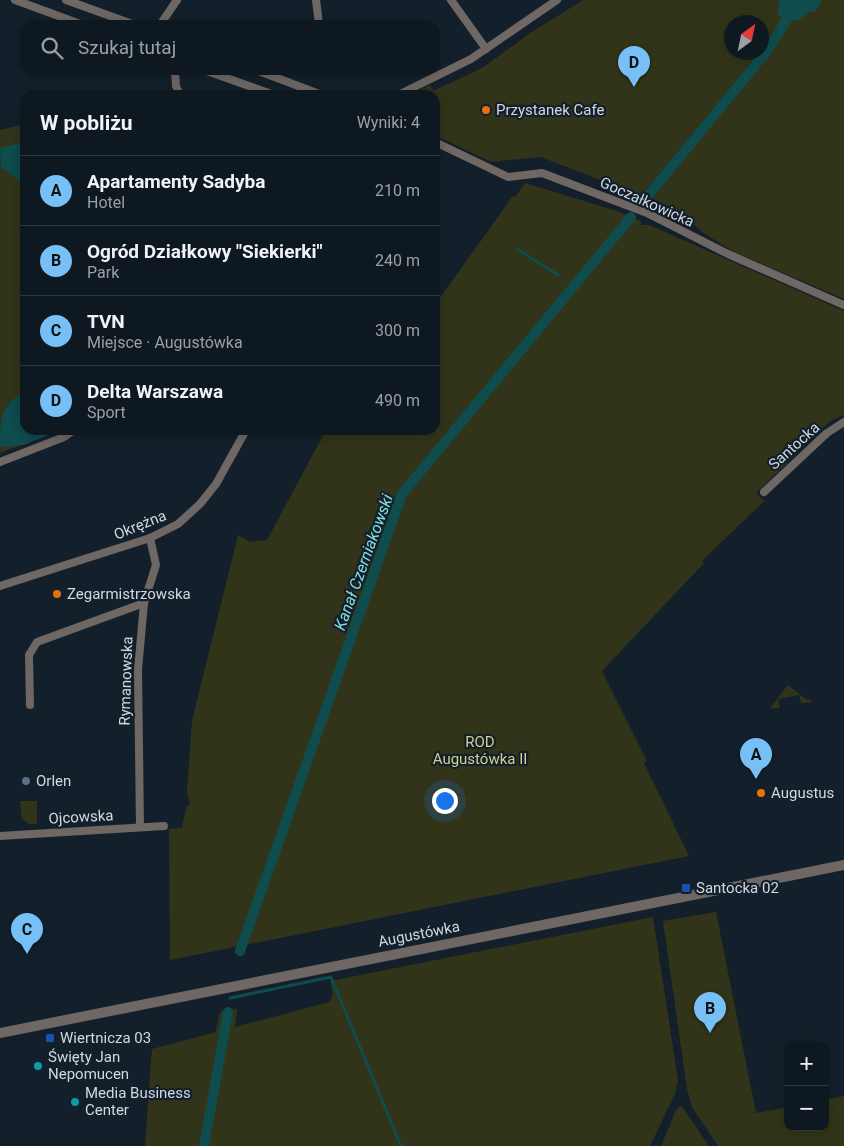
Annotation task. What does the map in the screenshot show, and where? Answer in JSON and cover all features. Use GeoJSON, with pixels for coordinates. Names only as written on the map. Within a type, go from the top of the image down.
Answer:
{"type":"FeatureCollection","features":[{"type":"Feature","properties":{"kind":"street"},"geometry":{"type":"LineString","coordinates":[[15,0],[69,20]]}},
{"type":"Feature","properties":{"kind":"street"},"geometry":{"type":"LineString","coordinates":[[66,0],[122,20]]}},
{"type":"Feature","properties":{"kind":"street"},"geometry":{"type":"LineString","coordinates":[[163,20],[177,0]]}},
{"type":"Feature","properties":{"kind":"street"},"geometry":{"type":"LineString","coordinates":[[316,0],[318,20]]}},
{"type":"Feature","properties":{"kind":"street"},"geometry":{"type":"LineString","coordinates":[[451,0],[486,49]]}},
{"type":"Feature","properties":{"kind":"street"},"geometry":{"type":"LineString","coordinates":[[440,74],[486,49],[557,0]]}},
{"type":"Feature","properties":{"kind":"street"},"geometry":{"type":"LineString","coordinates":[[175,75],[178,90]]}},
{"type":"Feature","properties":{"kind":"street"},"geometry":{"type":"LineString","coordinates":[[218,75],[260,90]]}},
{"type":"Feature","properties":{"kind":"street"},"geometry":{"type":"LineString","coordinates":[[269,75],[309,90]]}},
{"type":"Feature","properties":{"kind":"street"},"geometry":{"type":"LineString","coordinates":[[408,90],[439,75]]}},
{"type":"Feature","properties":{"kind":"street","name":"Goczałkowicka"},"geometry":{"type":"LineString","coordinates":[[440,144],[508,177],[542,173],[647,213],[728,254],[844,305]]}},
{"type":"Feature","properties":{"kind":"street","name":"Santocka"},"geometry":{"type":"LineString","coordinates":[[764,492],[827,433],[844,422]]}},
{"type":"Feature","properties":{"kind":"street"},"geometry":{"type":"LineString","coordinates":[[0,462],[67,435]]}},
{"type":"Feature","properties":{"kind":"street","name":"Okrężna"},"geometry":{"type":"LineString","coordinates":[[0,586],[150,538],[178,524],[200,504],[216,484],[243,435]]}},
{"type":"Feature","properties":{"kind":"street","name":"Rymanowska"},"geometry":{"type":"LineString","coordinates":[[140,828],[138,670],[144,603],[156,565],[150,538]]}},
{"type":"Feature","properties":{"kind":"street"},"geometry":{"type":"LineString","coordinates":[[30,705],[30,655],[37,642],[144,603]]}},
{"type":"Feature","properties":{"kind":"street","name":"Ojcowska"},"geometry":{"type":"LineString","coordinates":[[0,836],[164,826]]}},
{"type":"Feature","properties":{"kind":"street","name":"Augustówka"},"geometry":{"type":"LineString","coordinates":[[0,1033],[844,865]]}},
{"type":"Feature","properties":{"kind":"green space"},"geometry":{"type":"Polygon","coordinates":[[[583,0],[844,0],[844,299],[732,251],[702,232],[692,222],[670,207],[650,200],[764,60],[769,60],[769,15],[724,15],[724,60],[753,60],[641,196],[541,157],[491,162],[440,138],[440,90],[435,90],[482,68],[529,34],[583,0]]]}},
{"type":"Feature","properties":{"kind":"green space"},"geometry":{"type":"Polygon","coordinates":[[[430,85],[432,90],[420,90],[430,85]]]}},
{"type":"Feature","properties":{"kind":"green space"},"geometry":{"type":"Polygon","coordinates":[[[20,125],[20,435],[49,435],[0,453],[0,130],[20,125]]]}},
{"type":"Feature","properties":{"kind":"green space","name":"ROD Augustówka II"},"geometry":{"type":"Polygon","coordinates":[[[525,183],[617,211],[641,221],[641,225],[649,225],[844,311],[844,415],[830,421],[756,493],[764,501],[702,561],[704,563],[602,671],[647,761],[644,763],[689,856],[170,960],[169,829],[182,828],[186,808],[190,803],[187,792],[192,721],[238,535],[250,542],[267,540],[323,435],[440,435],[440,298],[513,196],[515,197],[525,183]]]}},
{"type":"Feature","properties":{"kind":"green space"},"geometry":{"type":"Polygon","coordinates":[[[788,685],[807,700],[809,699],[813,702],[801,703],[799,695],[778,699],[780,708],[770,708],[788,685]]]}},
{"type":"Feature","properties":{"kind":"green space"},"geometry":{"type":"Polygon","coordinates":[[[20,801],[37,801],[37,824],[29,824],[22,819],[20,801]]]}},
{"type":"Feature","properties":{"kind":"green space"},"geometry":{"type":"Polygon","coordinates":[[[716,912],[756,1113],[784,1108],[784,1131],[829,1131],[829,1099],[844,1096],[844,1146],[718,1146],[692,1107],[687,1089],[663,921],[716,912]]]}},
{"type":"Feature","properties":{"kind":"green space"},"geometry":{"type":"Polygon","coordinates":[[[653,917],[678,1080],[675,1094],[650,1146],[145,1146],[152,1049],[216,1032],[219,1015],[222,1011],[237,1009],[235,1027],[330,1002],[333,994],[330,981],[653,917]]]}},
{"type":"Feature","properties":{"kind":"green space"},"geometry":{"type":"Polygon","coordinates":[[[682,1106],[709,1146],[661,1146],[677,1108],[682,1106]]]}},
{"type":"Feature","properties":{"kind":"shaded area"},"geometry":{"type":"Polygon","coordinates":[[[779,0],[822,0],[815,12],[810,11],[799,20],[786,22],[778,15],[779,0]]]}},
{"type":"Feature","properties":{"kind":"shaded area"},"geometry":{"type":"Polygon","coordinates":[[[20,143],[20,180],[1,167],[0,148],[20,143]]]}},
{"type":"Feature","properties":{"kind":"shaded area"},"geometry":{"type":"Polygon","coordinates":[[[20,395],[20,435],[48,435],[23,445],[0,447],[0,428],[3,414],[20,395]]]}},
{"type":"Feature","properties":{"kind":"waterway","name":"Kanał Czerniakowski"},"geometry":{"type":"LineString","coordinates":[[646,198],[767,51],[799,0]]}},
{"type":"Feature","properties":{"kind":"waterway","name":"Kanał Czerniakowski"},"geometry":{"type":"LineString","coordinates":[[240,951],[402,494],[631,217]]}},
{"type":"Feature","properties":{"kind":"waterway"},"geometry":{"type":"LineString","coordinates":[[517,249],[558,275]]}},
{"type":"Feature","properties":{"kind":"waterway"},"geometry":{"type":"LineString","coordinates":[[230,998],[331,977],[401,1146]]}},
{"type":"Feature","properties":{"kind":"waterway","name":"Kanał Czerniakowski"},"geometry":{"type":"LineString","coordinates":[[204,1146],[228,1012]]}},
{"type":"Feature","properties":{"kind":"place","name":"Delta Warszawa"},"geometry":{"type":"Point","coordinates":[634,87]}},
{"type":"Feature","properties":{"kind":"place","name":"Przystanek Cafe"},"geometry":{"type":"Point","coordinates":[486,110]}},
{"type":"Feature","properties":{"kind":"place","name":"Zegarmistrzowska"},"geometry":{"type":"Point","coordinates":[57,594]}},
{"type":"Feature","properties":{"kind":"place","name":"Apartamenty Sadyba"},"geometry":{"type":"Point","coordinates":[756,779]}},
{"type":"Feature","properties":{"kind":"place","name":"Orlen"},"geometry":{"type":"Point","coordinates":[26,781]}},
{"type":"Feature","properties":{"kind":"place","name":"Augustus"},"geometry":{"type":"Point","coordinates":[761,793]}},
{"type":"Feature","properties":{"kind":"place","name":"Santocka 02"},"geometry":{"type":"Point","coordinates":[686,888]}},
{"type":"Feature","properties":{"kind":"place","name":"TVN"},"geometry":{"type":"Point","coordinates":[27,954]}},
{"type":"Feature","properties":{"kind":"place","name":"Ogród Działkowy \"Siekierki\""},"geometry":{"type":"Point","coordinates":[710,1033]}},
{"type":"Feature","properties":{"kind":"place","name":"Wiertnicza 03"},"geometry":{"type":"Point","coordinates":[50,1038]}},
{"type":"Feature","properties":{"kind":"place","name":"Święty Jan Nepomucen"},"geometry":{"type":"Point","coordinates":[38,1066]}},
{"type":"Feature","properties":{"kind":"place","name":"Media Business Center"},"geometry":{"type":"Point","coordinates":[75,1102]}}]}
